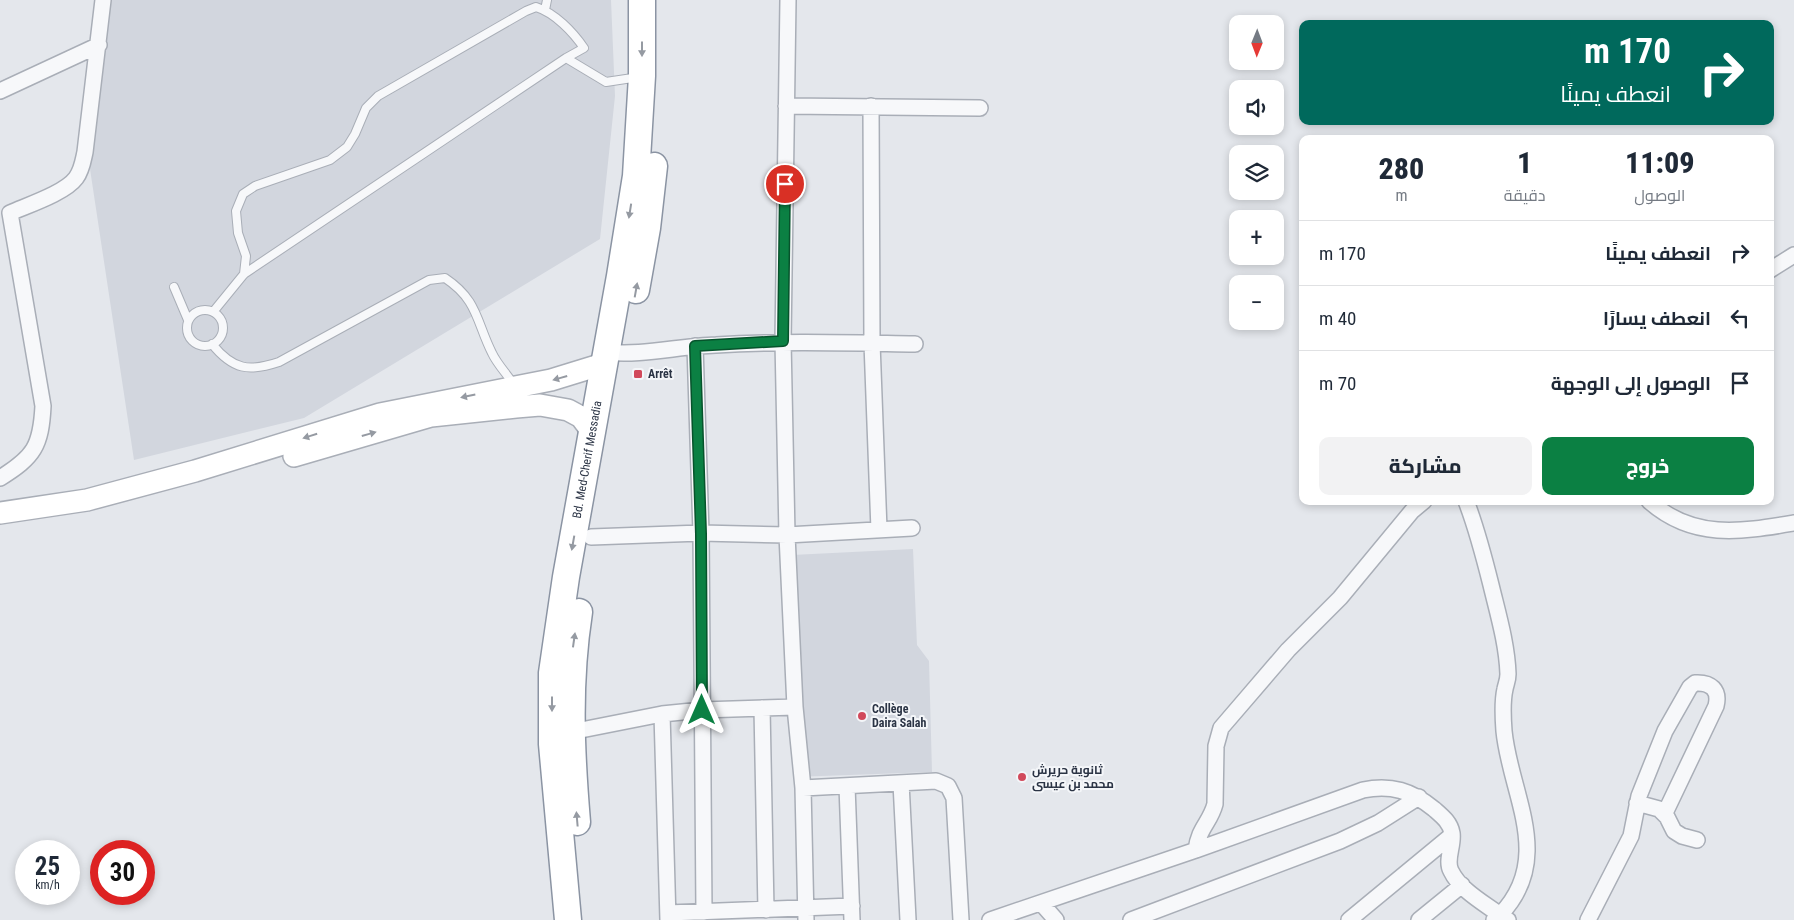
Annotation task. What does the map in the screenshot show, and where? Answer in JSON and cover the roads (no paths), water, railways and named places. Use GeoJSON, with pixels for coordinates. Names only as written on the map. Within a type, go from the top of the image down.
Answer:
{"type":"FeatureCollection","features":[{"type":"Feature","properties":{"kind":"highway","name":"Bd. Med-Cherif Messadia"},"geometry":{"type":"LineString","coordinates":[[586,920],[571,732],[572,658],[591,537],[611,357],[636,176],[642,76],[642,0]]}},
{"type":"Feature","properties":{"kind":"highway","name":"Bd. Med-Cherif Messadia"},"geometry":{"type":"LineString","coordinates":[[568,920],[552,744],[552,673],[565,585],[593,433],[611,357],[645,237],[654,176],[658,117],[659,0]]}},
{"type":"Feature","properties":{"kind":"street"},"geometry":{"type":"LineString","coordinates":[[0,478],[20,466],[37,446],[42,427],[44,406],[5,215],[66,186],[76,178],[81,169],[99,45],[103,0]]}},
{"type":"Feature","properties":{"kind":"street"},"geometry":{"type":"LineString","coordinates":[[788,0],[783,341],[787,535],[796,707],[803,788],[805,914]]}},
{"type":"Feature","properties":{"kind":"street"},"geometry":{"type":"LineString","coordinates":[[0,92],[99,45]]}},
{"type":"Feature","properties":{"kind":"street"},"geometry":{"type":"LineString","coordinates":[[786,106],[980,108]]}},
{"type":"Feature","properties":{"kind":"street"},"geometry":{"type":"LineString","coordinates":[[871,106],[872,343],[879,530]]}},
{"type":"Feature","properties":{"kind":"street"},"geometry":{"type":"LineString","coordinates":[[1774,268],[1794,255]]}},
{"type":"Feature","properties":{"kind":"street"},"geometry":{"type":"LineString","coordinates":[[0,528],[39,513],[196,471],[380,414],[550,380],[611,357],[695,346],[783,341],[915,344]]}},
{"type":"Feature","properties":{"kind":"street"},"geometry":{"type":"LineString","coordinates":[[695,346],[701,534],[704,912]]}},
{"type":"Feature","properties":{"kind":"street"},"geometry":{"type":"LineString","coordinates":[[0,513],[98,510],[432,416],[516,407],[557,407],[581,417],[593,433]]}},
{"type":"Feature","properties":{"kind":"street"},"geometry":{"type":"LineString","coordinates":[[1196,850],[1198,835],[1213,813],[1215,804],[1216,746],[1221,728],[1288,650],[1340,598],[1412,511],[1419,505]]}},
{"type":"Feature","properties":{"kind":"street"},"geometry":{"type":"LineString","coordinates":[[996,919],[1363,790],[1388,787],[1419,797],[1447,821],[1452,835],[1449,861],[1451,871],[1462,885],[1500,918],[1520,888],[1527,850],[1525,822],[1506,748],[1503,701],[1508,676],[1500,615],[1477,530],[1468,505]]}},
{"type":"Feature","properties":{"kind":"street"},"geometry":{"type":"LineString","coordinates":[[1653,505],[1664,515],[1702,529],[1728,531],[1758,529],[1794,523]]}},
{"type":"Feature","properties":{"kind":"street"},"geometry":{"type":"LineString","coordinates":[[591,537],[701,534],[787,535],[912,528]]}},
{"type":"Feature","properties":{"kind":"street"},"geometry":{"type":"LineString","coordinates":[[1589,920],[1631,836],[1637,803],[1665,731],[1678,706],[1695,683],[1708,685],[1716,690],[1718,696],[1716,706],[1665,813]]}},
{"type":"Feature","properties":{"kind":"street"},"geometry":{"type":"LineString","coordinates":[[571,732],[662,714],[702,710],[796,707]]}},
{"type":"Feature","properties":{"kind":"street"},"geometry":{"type":"LineString","coordinates":[[762,708],[766,910]]}},
{"type":"Feature","properties":{"kind":"street"},"geometry":{"type":"LineString","coordinates":[[662,714],[668,916],[704,912],[741,916],[766,910],[805,914],[852,913],[847,786]]}},
{"type":"Feature","properties":{"kind":"street"},"geometry":{"type":"LineString","coordinates":[[803,788],[943,782],[951,790],[957,831],[961,920]]}},
{"type":"Feature","properties":{"kind":"street"},"geometry":{"type":"LineString","coordinates":[[901,783],[908,920]]}},
{"type":"Feature","properties":{"kind":"street"},"geometry":{"type":"LineString","coordinates":[[1131,920],[1340,841],[1378,823],[1419,797]]}},
{"type":"Feature","properties":{"kind":"street"},"geometry":{"type":"LineString","coordinates":[[1637,803],[1659,809],[1665,813],[1674,831],[1682,836],[1697,840]]}},
{"type":"Feature","properties":{"kind":"street"},"geometry":{"type":"LineString","coordinates":[[1349,920],[1452,835]]}},
{"type":"Feature","properties":{"kind":"street"},"geometry":{"type":"LineString","coordinates":[[1419,920],[1462,885]]}},
{"type":"Feature","properties":{"kind":"street"},"geometry":{"type":"LineString","coordinates":[[1042,904],[1056,920]]}},
{"type":"Feature","properties":{"kind":"lane"},"geometry":{"type":"LineString","coordinates":[[544,10],[548,0]]}},
{"type":"Feature","properties":{"kind":"lane"},"geometry":{"type":"LineString","coordinates":[[213,312],[244,274],[566,58],[584,48],[574,33],[544,10],[536,7],[526,11],[378,96],[366,108],[356,134],[346,147],[330,160],[255,186],[243,194],[236,211],[238,233],[246,256],[244,274]]}},
{"type":"Feature","properties":{"kind":"lane"},"geometry":{"type":"LineString","coordinates":[[566,58],[606,82],[642,76]]}},
{"type":"Feature","properties":{"kind":"lane"},"geometry":{"type":"LineString","coordinates":[[212,344],[224,359],[236,365],[258,368],[267,366],[279,362],[430,280],[445,278],[467,296],[486,334],[492,353],[515,386]]}},
{"type":"Feature","properties":{"kind":"lane"},"geometry":{"type":"LineString","coordinates":[[174,287],[188,320]]}},
{"type":"Feature","properties":{"kind":"lane"},"geometry":{"type":"LineString","coordinates":[[199,311],[213,312],[220,317],[223,325],[219,340],[205,346],[192,341],[186,327],[188,320],[199,311]]}},
{"type":"Feature","properties":{"kind":"place","name":"Arrêt"},"geometry":{"type":"Point","coordinates":[638,374]}},
{"type":"Feature","properties":{"kind":"place","name":"Collège Daira Salah"},"geometry":{"type":"Point","coordinates":[862,716]}},
{"type":"Feature","properties":{"kind":"place","name":"ثانوية حريرش محمد بن عيسى"},"geometry":{"type":"Point","coordinates":[1022,777]}}]}
